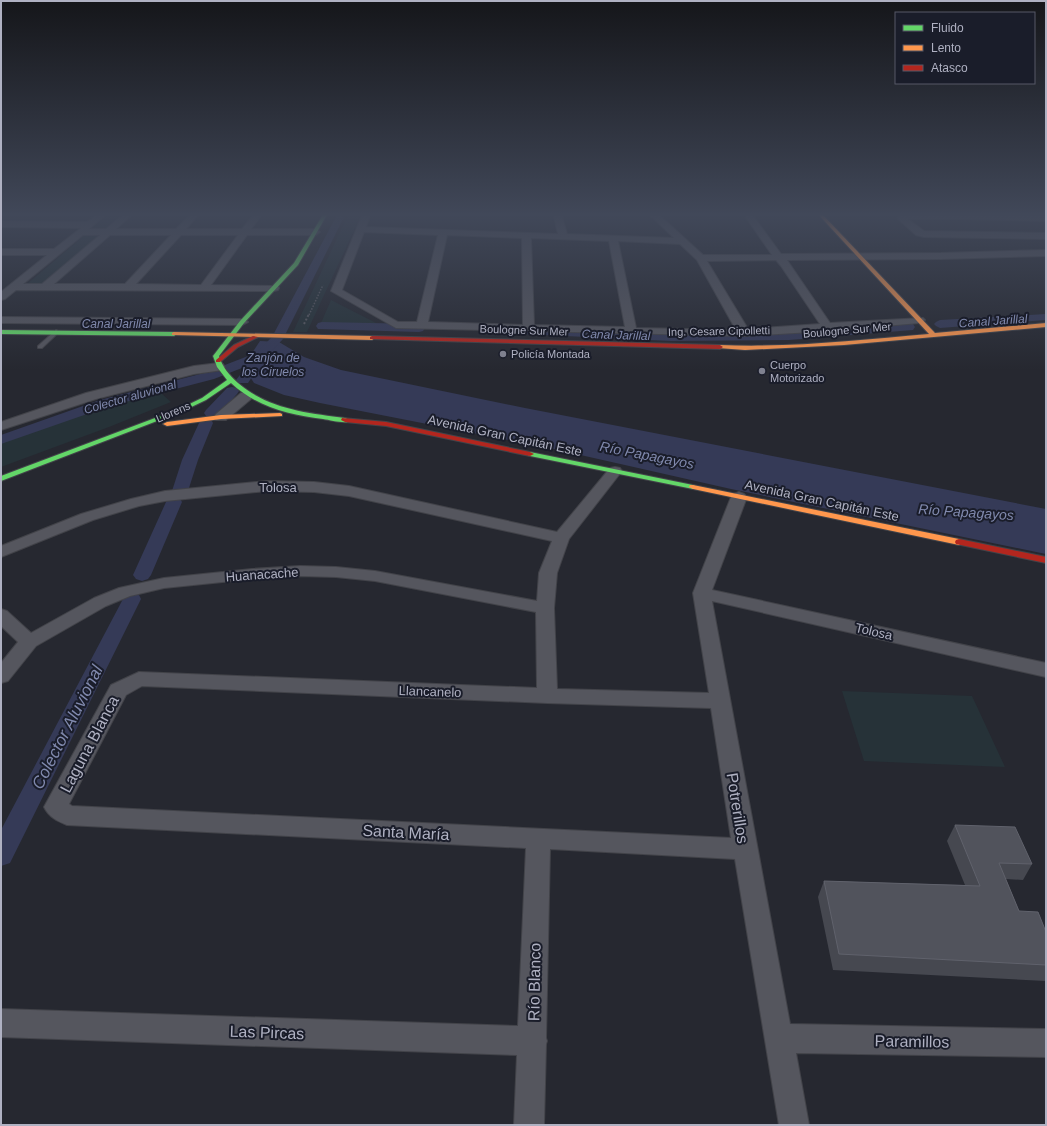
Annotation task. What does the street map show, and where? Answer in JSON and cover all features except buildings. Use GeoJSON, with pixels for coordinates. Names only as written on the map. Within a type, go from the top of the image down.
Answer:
{"type":"FeatureCollection","features":[{"type":"Feature","properties":{"kind":"street"},"geometry":{"type":"LineString","coordinates":[[1,297],[40,266]]}},
{"type":"Feature","properties":{"kind":"street"},"geometry":{"type":"LineString","coordinates":[[45,287],[70,266]]}},
{"type":"Feature","properties":{"kind":"street"},"geometry":{"type":"LineString","coordinates":[[128,287],[148,266]]}},
{"type":"Feature","properties":{"kind":"street"},"geometry":{"type":"LineString","coordinates":[[204,287],[220,266]]}},
{"type":"Feature","properties":{"kind":"street"},"geometry":{"type":"LineString","coordinates":[[217,361],[231,335],[295,266]]}},
{"type":"Feature","properties":{"kind":"street","name":"Ing. Cesare Cipolletti"},"geometry":{"type":"LineString","coordinates":[[346,266],[336,291],[396,324],[744,333],[828,328],[919,320]]}},
{"type":"Feature","properties":{"kind":"street"},"geometry":{"type":"LineString","coordinates":[[422,325],[435,266]]}},
{"type":"Feature","properties":{"kind":"street"},"geometry":{"type":"LineString","coordinates":[[527,266],[528,328]]}},
{"type":"Feature","properties":{"kind":"street"},"geometry":{"type":"LineString","coordinates":[[618,266],[631,331]]}},
{"type":"Feature","properties":{"kind":"street"},"geometry":{"type":"LineString","coordinates":[[705,266],[744,333]]}},
{"type":"Feature","properties":{"kind":"street"},"geometry":{"type":"LineString","coordinates":[[786,266],[828,328]]}},
{"type":"Feature","properties":{"kind":"street"},"geometry":{"type":"LineString","coordinates":[[868,266],[934,335]]}},
{"type":"Feature","properties":{"kind":"street"},"geometry":{"type":"LineString","coordinates":[[1,283],[45,287],[274,288]]}},
{"type":"Feature","properties":{"kind":"street"},"geometry":{"type":"LineString","coordinates":[[1,320],[242,322]]}},
{"type":"Feature","properties":{"kind":"street","name":"Boulogne Sur Mer"},"geometry":{"type":"LineString","coordinates":[[1,332],[192,334],[732,348],[821,344],[1046,325]]}},
{"type":"Feature","properties":{"kind":"street","name":"Avenida Gran Capitán Este"},"geometry":{"type":"LineString","coordinates":[[192,334],[206,340],[229,379],[246,396],[276,408],[312,415],[386,424],[1046,560]]}},
{"type":"Feature","properties":{"kind":"street"},"geometry":{"type":"LineString","coordinates":[[1,426],[91,396],[194,370],[217,361],[236,346],[258,336]]}},
{"type":"Feature","properties":{"kind":"street","name":"Llorens"},"geometry":{"type":"LineString","coordinates":[[1,479],[181,410],[204,399],[229,379]]}},
{"type":"Feature","properties":{"kind":"street"},"geometry":{"type":"LineString","coordinates":[[222,417],[246,396]]}},
{"type":"Feature","properties":{"kind":"street","name":"Llorens"},"geometry":{"type":"LineString","coordinates":[[113,437],[166,424],[222,417],[252,415],[312,415]]}},
{"type":"Feature","properties":{"kind":"street"},"geometry":{"type":"LineString","coordinates":[[547,696],[545,608],[548,573],[561,538],[615,471]]}},
{"type":"Feature","properties":{"kind":"street","name":"Tolosa"},"geometry":{"type":"LineString","coordinates":[[1,552],[87,517],[136,502],[164,496],[266,486],[314,487],[349,490],[561,538]]}},
{"type":"Feature","properties":{"kind":"street"},"geometry":{"type":"LineString","coordinates":[[702,593],[739,497]]}},
{"type":"Feature","properties":{"kind":"street","name":"Huanacache"},"geometry":{"type":"LineString","coordinates":[[29,642],[100,602],[125,592],[164,584],[252,574],[300,571],[375,576],[545,608]]}},
{"type":"Feature","properties":{"kind":"street","name":"Tolosa"},"geometry":{"type":"LineString","coordinates":[[702,593],[1046,670]]}},
{"type":"Feature","properties":{"kind":"street","name":"Potrerillos"},"geometry":{"type":"LineString","coordinates":[[702,593],[794,1125]]}},
{"type":"Feature","properties":{"kind":"street"},"geometry":{"type":"LineString","coordinates":[[1,615],[29,642],[1,676]]}},
{"type":"Feature","properties":{"kind":"street","name":"Llancanelo"},"geometry":{"type":"LineString","coordinates":[[139,679],[547,696],[720,701]]}},
{"type":"Feature","properties":{"kind":"street","name":"Laguna Blanca"},"geometry":{"type":"LineString","coordinates":[[67,815],[56,807],[118,690],[139,679]]}},
{"type":"Feature","properties":{"kind":"street","name":"Santa María"},"geometry":{"type":"LineString","coordinates":[[67,815],[745,848]]}},
{"type":"Feature","properties":{"kind":"street","name":"Río Blanco"},"geometry":{"type":"LineString","coordinates":[[530,1125],[538,838]]}},
{"type":"Feature","properties":{"kind":"street","name":"Las Pircas"},"geometry":{"type":"LineString","coordinates":[[1,1023],[533,1041]]}},
{"type":"Feature","properties":{"kind":"street","name":"Paramillos"},"geometry":{"type":"LineString","coordinates":[[779,1038],[1046,1043]]}},
{"type":"Feature","properties":{"kind":"lane"},"geometry":{"type":"LineString","coordinates":[[40,347],[56,332]]}},
{"type":"Feature","properties":{"kind":"shaded area"},"geometry":{"type":"Polygon","coordinates":[[[49,266],[67,266],[45,285],[26,285],[49,266]]]}},
{"type":"Feature","properties":{"kind":"shaded area"},"geometry":{"type":"Polygon","coordinates":[[[324,266],[338,266],[307,332],[293,332],[324,266]]]}},
{"type":"Feature","properties":{"kind":"shaded area"},"geometry":{"type":"Polygon","coordinates":[[[331,300],[378,324],[321,323],[331,300]]]}},
{"type":"Feature","properties":{"kind":"shaded area"},"geometry":{"type":"Polygon","coordinates":[[[154,387],[171,402],[109,427],[1,467],[1,438],[108,399],[154,387]]]}},
{"type":"Feature","properties":{"kind":"shaded area"},"geometry":{"type":"Polygon","coordinates":[[[842,691],[972,696],[1005,767],[864,761],[842,691]]]}},
{"type":"Feature","properties":{"kind":"water","name":"Zanjón de los Ciruelos"},"geometry":{"type":"Polygon","coordinates":[[[260,341],[279,342],[304,357],[341,370],[525,408],[1046,509],[1046,554],[731,489],[554,449],[284,395],[254,383],[245,369],[250,356],[260,341]]]}},
{"type":"Feature","properties":{"kind":"waterway","name":"Zanjón de los Ciruelos"},"geometry":{"type":"LineString","coordinates":[[260,356],[277,339],[315,266]]}},
{"type":"Feature","properties":{"kind":"waterway","name":"Canal Jarillal"},"geometry":{"type":"LineString","coordinates":[[940,324],[1046,317]]}},
{"type":"Feature","properties":{"kind":"waterway","name":"Canal Jarillal"},"geometry":{"type":"LineString","coordinates":[[322,326],[419,328]]}},
{"type":"Feature","properties":{"kind":"waterway","name":"Canal Jarillal"},"geometry":{"type":"LineString","coordinates":[[523,330],[671,337],[789,336],[909,327]]}},
{"type":"Feature","properties":{"kind":"waterway","name":"Colector aluvional"},"geometry":{"type":"LineString","coordinates":[[1,440],[105,403],[209,376],[260,356]]}},
{"type":"Feature","properties":{"kind":"waterway","name":"Zanjón de los Ciruelos"},"geometry":{"type":"LineString","coordinates":[[243,380],[260,356]]}},
{"type":"Feature","properties":{"kind":"waterway","name":"Colector Aluvional"},"geometry":{"type":"LineString","coordinates":[[211,413],[232,391]]}},
{"type":"Feature","properties":{"kind":"waterway","name":"Colector Aluvional"},"geometry":{"type":"LineString","coordinates":[[180,491],[190,460],[206,423]]}},
{"type":"Feature","properties":{"kind":"waterway","name":"Colector Aluvional"},"geometry":{"type":"LineString","coordinates":[[142,575],[174,502]]}},
{"type":"Feature","properties":{"kind":"waterway","name":"Colector Aluvional"},"geometry":{"type":"LineString","coordinates":[[1,855],[132,599]]}},
{"type":"Feature","properties":{"kind":"traffic: fast"},"geometry":{"type":"LineString","coordinates":[[295,266],[242,322],[216,356],[217,360],[220,367],[232,381],[256,399],[284,410],[345,420]]}},
{"type":"Feature","properties":{"kind":"traffic: fast"},"geometry":{"type":"LineString","coordinates":[[1,332],[174,334]]}},
{"type":"Feature","properties":{"kind":"traffic: fast"},"geometry":{"type":"LineString","coordinates":[[1,479],[181,410],[204,399],[230,381]]}},
{"type":"Feature","properties":{"kind":"traffic: fast"},"geometry":{"type":"LineString","coordinates":[[530,454],[693,487]]}},
{"type":"Feature","properties":{"kind":"traffic: slow"},"geometry":{"type":"LineString","coordinates":[[869,266],[934,335]]}},
{"type":"Feature","properties":{"kind":"traffic: slow"},"geometry":{"type":"LineString","coordinates":[[720,347],[745,348],[844,343],[1046,325]]}},
{"type":"Feature","properties":{"kind":"traffic: slow"},"geometry":{"type":"LineString","coordinates":[[174,334],[372,338]]}},
{"type":"Feature","properties":{"kind":"traffic: slow"},"geometry":{"type":"LineString","coordinates":[[167,424],[221,417],[280,415]]}},
{"type":"Feature","properties":{"kind":"traffic: slow"},"geometry":{"type":"LineString","coordinates":[[693,487],[959,542]]}},
{"type":"Feature","properties":{"kind":"traffic: jam"},"geometry":{"type":"LineString","coordinates":[[218,361],[236,346],[255,337]]}},
{"type":"Feature","properties":{"kind":"traffic: jam"},"geometry":{"type":"LineString","coordinates":[[372,338],[720,347]]}},
{"type":"Feature","properties":{"kind":"traffic: jam"},"geometry":{"type":"LineString","coordinates":[[345,420],[386,424],[530,454]]}},
{"type":"Feature","properties":{"kind":"traffic: jam"},"geometry":{"type":"LineString","coordinates":[[959,542],[1046,560]]}},
{"type":"Feature","properties":{"kind":"place","name":"Policía Montada"},"geometry":{"type":"Point","coordinates":[503,354]}},
{"type":"Feature","properties":{"kind":"place","name":"Cuerpo Motorizado"},"geometry":{"type":"Point","coordinates":[762,371]}},
{"type":"Feature","properties":{"kind":"water label","name":"Río Papagayos"},"geometry":{"type":"Point","coordinates":[647,455]}},
{"type":"Feature","properties":{"kind":"water label","name":"Río Papagayos"},"geometry":{"type":"Point","coordinates":[966,512]}}]}
